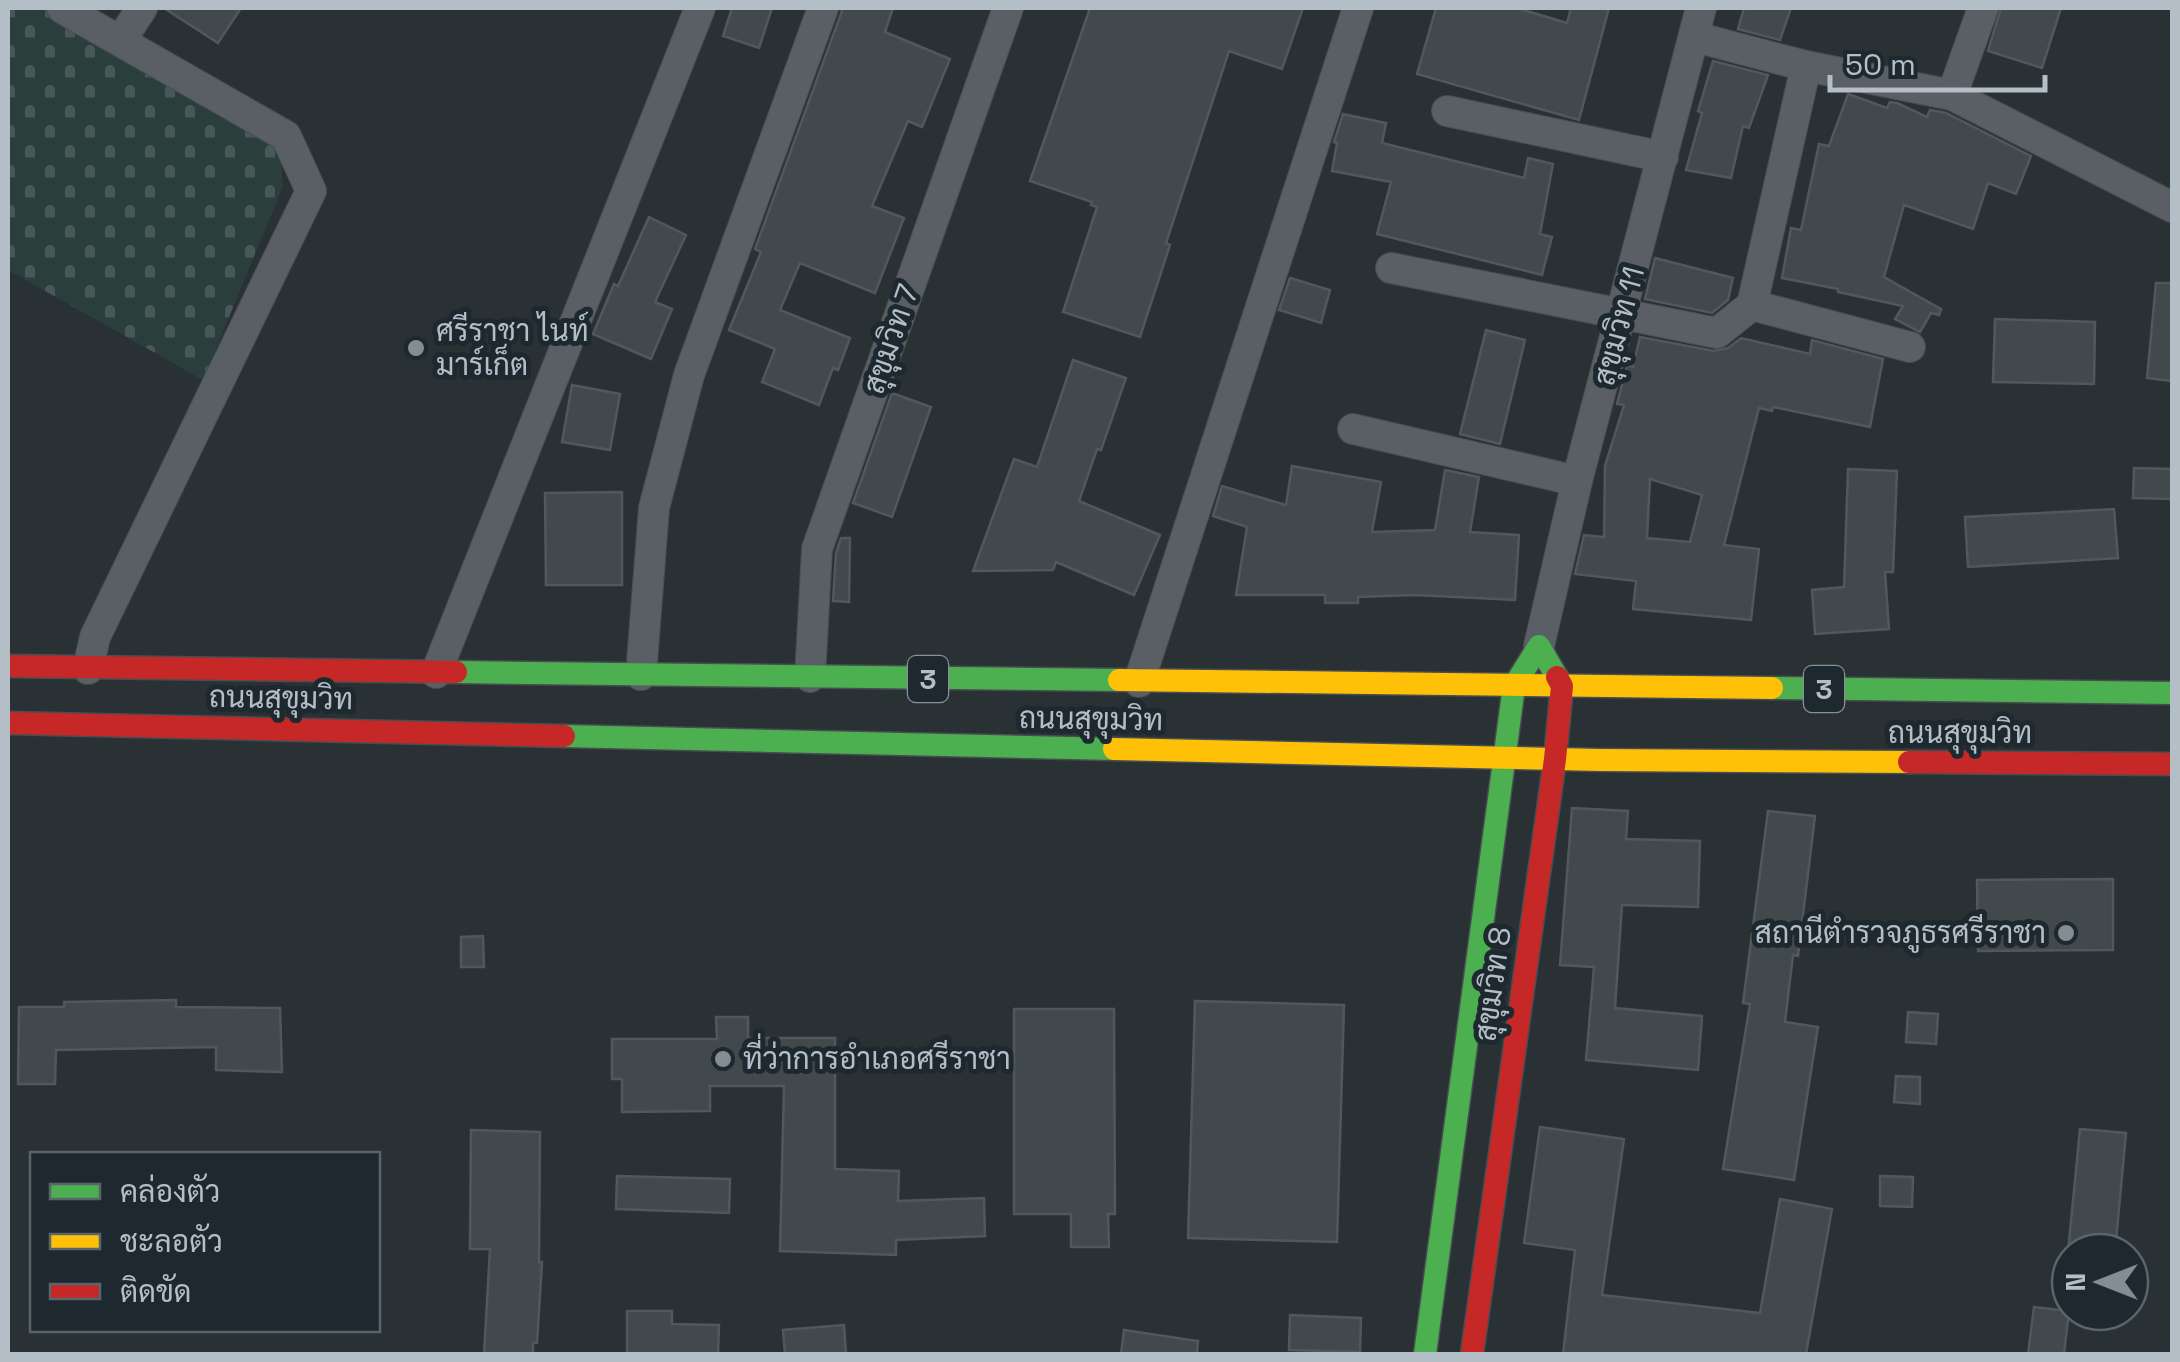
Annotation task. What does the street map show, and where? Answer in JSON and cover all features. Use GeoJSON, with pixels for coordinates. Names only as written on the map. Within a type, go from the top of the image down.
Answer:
{"type":"FeatureCollection","features":[{"type":"Feature","properties":{"kind":"main road","name":"สุขุมวิท 11"},"geometry":{"type":"LineString","coordinates":[[1505,758],[1514,686],[1539,646]]}},
{"type":"Feature","properties":{"kind":"main road"},"geometry":{"type":"LineString","coordinates":[[1539,646],[1562,686],[1555,760]]}},
{"type":"Feature","properties":{"kind":"main road","name":"ถนนสุขุมวิท"},"geometry":{"type":"LineString","coordinates":[[8,666],[2172,693]]}},
{"type":"Feature","properties":{"kind":"main road","name":"ถนนสุขุมวิท"},"geometry":{"type":"LineString","coordinates":[[8,723],[1555,760],[2172,764]]}},
{"type":"Feature","properties":{"kind":"main road","name":"สุขุมวิท 8"},"geometry":{"type":"LineString","coordinates":[[1467,1214],[1505,758]]}},
{"type":"Feature","properties":{"kind":"main road","name":"สุขุมวิท 8"},"geometry":{"type":"LineString","coordinates":[[1467,1214],[1555,760]]}},
{"type":"Feature","properties":{"kind":"main road"},"geometry":{"type":"LineString","coordinates":[[1425,1354],[1467,1214]]}},
{"type":"Feature","properties":{"kind":"main road"},"geometry":{"type":"LineString","coordinates":[[1467,1214],[1472,1354]]}},
{"type":"Feature","properties":{"kind":"street"},"geometry":{"type":"LineString","coordinates":[[62,8],[286,136],[310,191],[95,637],[88,669]]}},
{"type":"Feature","properties":{"kind":"street"},"geometry":{"type":"LineString","coordinates":[[122,40],[142,8]]}},
{"type":"Feature","properties":{"kind":"street"},"geometry":{"type":"LineString","coordinates":[[436,673],[700,8]]}},
{"type":"Feature","properties":{"kind":"street"},"geometry":{"type":"LineString","coordinates":[[641,676],[654,508],[688,374],[823,8]]}},
{"type":"Feature","properties":{"kind":"street","name":"สุขุมวิท 7"},"geometry":{"type":"LineString","coordinates":[[810,677],[817,548],[1008,8]]}},
{"type":"Feature","properties":{"kind":"street"},"geometry":{"type":"LineString","coordinates":[[1139,682],[1358,8]]}},
{"type":"Feature","properties":{"kind":"street"},"geometry":{"type":"LineString","coordinates":[[1952,96],[1983,8]]}},
{"type":"Feature","properties":{"kind":"street"},"geometry":{"type":"LineString","coordinates":[[1698,22],[1806,66],[1952,96],[2172,207]]}},
{"type":"Feature","properties":{"kind":"street","name":"สุขุมวิท 11"},"geometry":{"type":"LineString","coordinates":[[1539,646],[1577,481],[1698,22]]}},
{"type":"Feature","properties":{"kind":"street"},"geometry":{"type":"LineString","coordinates":[[1392,268],[1717,332],[1752,306],[1806,66]]}},
{"type":"Feature","properties":{"kind":"street"},"geometry":{"type":"LineString","coordinates":[[1447,111],[1663,157]]}},
{"type":"Feature","properties":{"kind":"street"},"geometry":{"type":"LineString","coordinates":[[1752,306],[1910,346]]}},
{"type":"Feature","properties":{"kind":"street"},"geometry":{"type":"LineString","coordinates":[[1353,429],[1577,481]]}},
{"type":"Feature","properties":{"kind":"green space"},"geometry":{"type":"Polygon","coordinates":[[[8,8],[47,8],[230,110],[280,147],[283,186],[203,380],[8,270],[8,8]]]}},
{"type":"Feature","properties":{"kind":"building"},"geometry":{"type":"Polygon","coordinates":[[[164,8],[241,8],[218,43],[164,8]]]}},
{"type":"Feature","properties":{"kind":"building"},"geometry":{"type":"Polygon","coordinates":[[[732,8],[772,8],[759,48],[723,36],[732,8]]]}},
{"type":"Feature","properties":{"kind":"building"},"geometry":{"type":"Polygon","coordinates":[[[843,8],[893,8],[885,32],[950,59],[922,127],[908,121],[872,206],[904,218],[875,293],[800,263],[780,310],[850,338],[819,405],[762,382],[775,349],[729,330],[761,252],[755,249],[843,8]]]}},
{"type":"Feature","properties":{"kind":"building"},"geometry":{"type":"Polygon","coordinates":[[[1090,8],[1303,8],[1282,69],[1229,51],[1166,243],[1170,245],[1140,337],[1063,312],[1097,207],[1030,181],[1090,8]]]}},
{"type":"Feature","properties":{"kind":"building"},"geometry":{"type":"Polygon","coordinates":[[[1436,8],[1517,8],[1567,23],[1571,8],[1609,8],[1579,120],[1417,74],[1436,8]]]}},
{"type":"Feature","properties":{"kind":"building"},"geometry":{"type":"Polygon","coordinates":[[[1744,8],[1791,8],[1780,40],[1738,29],[1744,8]]]}},
{"type":"Feature","properties":{"kind":"building"},"geometry":{"type":"Polygon","coordinates":[[[2001,8],[2061,8],[2042,68],[1988,51],[2001,8]]]}},
{"type":"Feature","properties":{"kind":"building"},"geometry":{"type":"Polygon","coordinates":[[[1713,61],[1768,75],[1749,128],[1743,126],[1731,178],[1686,170],[1713,61]]]}},
{"type":"Feature","properties":{"kind":"building"},"geometry":{"type":"Polygon","coordinates":[[[1848,94],[1887,108],[1890,102],[1897,103],[1927,117],[1930,110],[1946,113],[2031,156],[2016,194],[1988,183],[1973,229],[1904,205],[1884,277],[1941,309],[1939,315],[1931,313],[1920,332],[1895,319],[1903,306],[1782,278],[1791,228],[1801,230],[1819,144],[1829,146],[1848,94]]]}},
{"type":"Feature","properties":{"kind":"building"},"geometry":{"type":"Polygon","coordinates":[[[1343,114],[1386,123],[1382,143],[1524,178],[1528,158],[1553,164],[1540,234],[1552,237],[1542,275],[1377,234],[1391,182],[1332,171],[1337,143],[1334,142],[1343,114]]]}},
{"type":"Feature","properties":{"kind":"building"},"geometry":{"type":"Polygon","coordinates":[[[649,217],[686,235],[655,302],[672,309],[651,359],[593,334],[649,217]]]}},
{"type":"Feature","properties":{"kind":"building"},"geometry":{"type":"Polygon","coordinates":[[[1655,258],[1733,278],[1728,300],[1712,313],[1645,299],[1655,258]]]}},
{"type":"Feature","properties":{"kind":"building"},"geometry":{"type":"Polygon","coordinates":[[[1290,278],[1330,290],[1321,323],[1279,310],[1290,278]]]}},
{"type":"Feature","properties":{"kind":"building"},"geometry":{"type":"Polygon","coordinates":[[[2156,283],[2172,283],[2172,381],[2147,378],[2156,283]]]}},
{"type":"Feature","properties":{"kind":"building"},"geometry":{"type":"Polygon","coordinates":[[[1995,319],[2095,322],[2094,384],[1993,382],[1995,319]]]}},
{"type":"Feature","properties":{"kind":"building"},"geometry":{"type":"Polygon","coordinates":[[[1486,330],[1525,340],[1500,444],[1460,434],[1486,330]]]}},
{"type":"Feature","properties":{"kind":"building"},"geometry":{"type":"Polygon","coordinates":[[[1640,337],[1714,351],[1728,348],[1741,338],[1810,354],[1812,340],[1883,359],[1870,427],[1773,407],[1772,411],[1759,408],[1724,545],[1759,549],[1751,620],[1633,609],[1636,581],[1575,574],[1584,535],[1604,537],[1605,466],[1624,405],[1617,404],[1627,366],[1633,367],[1640,337]],[[1650,479],[1647,538],[1690,542],[1702,495],[1650,479]]]}},
{"type":"Feature","properties":{"kind":"building"},"geometry":{"type":"Polygon","coordinates":[[[1073,360],[1126,378],[1079,501],[1160,535],[1134,595],[1056,562],[1053,570],[973,571],[1014,459],[1037,467],[1073,360]]]}},
{"type":"Feature","properties":{"kind":"building"},"geometry":{"type":"Polygon","coordinates":[[[572,385],[620,394],[610,450],[562,442],[572,385]]]}},
{"type":"Feature","properties":{"kind":"building"},"geometry":{"type":"Polygon","coordinates":[[[892,393],[931,407],[892,517],[853,503],[892,393]]]}},
{"type":"Feature","properties":{"kind":"building"},"geometry":{"type":"Polygon","coordinates":[[[1292,466],[1381,482],[1372,532],[1435,530],[1445,470],[1479,477],[1470,532],[1519,535],[1515,600],[1415,595],[1358,597],[1358,603],[1325,603],[1325,595],[1236,595],[1247,527],[1213,516],[1222,486],[1286,505],[1292,466]]]}},
{"type":"Feature","properties":{"kind":"building"},"geometry":{"type":"Polygon","coordinates":[[[2134,468],[2172,469],[2172,499],[2133,498],[2134,468]]]}},
{"type":"Feature","properties":{"kind":"building"},"geometry":{"type":"Polygon","coordinates":[[[1848,469],[1897,471],[1893,572],[1885,572],[1889,629],[1815,634],[1812,590],[1844,587],[1848,469]]]}},
{"type":"Feature","properties":{"kind":"building"},"geometry":{"type":"Polygon","coordinates":[[[622,492],[622,585],[546,585],[545,493],[622,492]]]}},
{"type":"Feature","properties":{"kind":"building"},"geometry":{"type":"Polygon","coordinates":[[[2114,509],[2118,558],[1968,567],[1965,517],[2114,509]]]}},
{"type":"Feature","properties":{"kind":"building"},"geometry":{"type":"Polygon","coordinates":[[[841,538],[850,538],[849,602],[833,601],[836,553],[841,538]]]}},
{"type":"Feature","properties":{"kind":"building"},"geometry":{"type":"Polygon","coordinates":[[[1572,808],[1628,811],[1626,839],[1700,841],[1698,907],[1622,905],[1615,1008],[1702,1016],[1698,1070],[1586,1060],[1594,967],[1560,965],[1572,808]]]}},
{"type":"Feature","properties":{"kind":"building"},"geometry":{"type":"Polygon","coordinates":[[[1768,811],[1815,816],[1798,956],[1793,955],[1785,1022],[1818,1027],[1794,1180],[1723,1169],[1750,1004],[1743,1003],[1768,811]]]}},
{"type":"Feature","properties":{"kind":"building"},"geometry":{"type":"Polygon","coordinates":[[[2113,879],[2113,950],[1978,951],[1977,880],[2113,879]]]}},
{"type":"Feature","properties":{"kind":"building"},"geometry":{"type":"Polygon","coordinates":[[[483,936],[484,967],[461,967],[461,937],[483,936]]]}},
{"type":"Feature","properties":{"kind":"building"},"geometry":{"type":"Polygon","coordinates":[[[176,1000],[176,1007],[280,1008],[282,1072],[216,1070],[216,1047],[56,1050],[55,1084],[18,1084],[19,1007],[176,1000]]]}},
{"type":"Feature","properties":{"kind":"building"},"geometry":{"type":"Polygon","coordinates":[[[1195,1001],[1344,1005],[1337,1242],[1188,1238],[1195,1001]]]}},
{"type":"Feature","properties":{"kind":"building"},"geometry":{"type":"Polygon","coordinates":[[[1014,1009],[1114,1009],[1115,1214],[1108,1214],[1109,1247],[1071,1247],[1071,1214],[1014,1214],[1014,1009]]]}},
{"type":"Feature","properties":{"kind":"building"},"geometry":{"type":"Polygon","coordinates":[[[1908,1012],[1938,1014],[1936,1044],[1906,1042],[1908,1012]]]}},
{"type":"Feature","properties":{"kind":"building"},"geometry":{"type":"Polygon","coordinates":[[[716,1017],[748,1017],[748,1038],[835,1038],[835,1169],[899,1171],[898,1201],[984,1198],[985,1236],[896,1240],[896,1255],[780,1251],[784,1086],[710,1086],[710,1111],[622,1112],[622,1079],[612,1079],[612,1039],[717,1039],[716,1017]]]}},
{"type":"Feature","properties":{"kind":"building"},"geometry":{"type":"Polygon","coordinates":[[[1896,1076],[1920,1077],[1920,1104],[1894,1102],[1896,1076]]]}},
{"type":"Feature","properties":{"kind":"building"},"geometry":{"type":"Polygon","coordinates":[[[1540,1127],[1624,1139],[1602,1295],[1760,1313],[1780,1199],[1832,1209],[1806,1354],[1563,1354],[1575,1250],[1524,1243],[1540,1127]]]}},
{"type":"Feature","properties":{"kind":"building"},"geometry":{"type":"Polygon","coordinates":[[[2080,1129],[2126,1133],[2117,1232],[2070,1232],[2080,1129]]]}},
{"type":"Feature","properties":{"kind":"building"},"geometry":{"type":"Polygon","coordinates":[[[471,1130],[540,1132],[542,1262],[533,1354],[484,1354],[490,1249],[470,1249],[471,1130]]]}},
{"type":"Feature","properties":{"kind":"building"},"geometry":{"type":"Polygon","coordinates":[[[617,1176],[730,1179],[729,1213],[616,1209],[617,1176]]]}},
{"type":"Feature","properties":{"kind":"building"},"geometry":{"type":"Polygon","coordinates":[[[1880,1176],[1913,1177],[1912,1207],[1880,1206],[1880,1176]]]}},
{"type":"Feature","properties":{"kind":"building"},"geometry":{"type":"Polygon","coordinates":[[[2034,1307],[2050,1309],[2050,1332],[2067,1332],[2064,1354],[2028,1354],[2034,1307]]]}},
{"type":"Feature","properties":{"kind":"building"},"geometry":{"type":"Polygon","coordinates":[[[627,1311],[672,1311],[672,1324],[719,1325],[718,1354],[627,1354],[627,1311]]]}},
{"type":"Feature","properties":{"kind":"building"},"geometry":{"type":"Polygon","coordinates":[[[1290,1315],[1361,1318],[1360,1352],[1289,1350],[1290,1315]]]}},
{"type":"Feature","properties":{"kind":"building"},"geometry":{"type":"Polygon","coordinates":[[[844,1325],[846,1354],[785,1354],[783,1330],[844,1325]]]}},
{"type":"Feature","properties":{"kind":"building"},"geometry":{"type":"Polygon","coordinates":[[[1124,1330],[1198,1341],[1197,1354],[1121,1354],[1124,1330]]]}},
{"type":"Feature","properties":{"kind":"traffic: fast"},"geometry":{"type":"LineString","coordinates":[[1425,1354],[1514,686],[1539,646],[1557,677]]}},
{"type":"Feature","properties":{"kind":"traffic: fast"},"geometry":{"type":"LineString","coordinates":[[456,672],[1119,680]]}},
{"type":"Feature","properties":{"kind":"traffic: fast"},"geometry":{"type":"LineString","coordinates":[[1772,688],[2172,693]]}},
{"type":"Feature","properties":{"kind":"traffic: fast"},"geometry":{"type":"LineString","coordinates":[[564,736],[1114,749]]}},
{"type":"Feature","properties":{"kind":"traffic: slow"},"geometry":{"type":"LineString","coordinates":[[1119,680],[1772,688]]}},
{"type":"Feature","properties":{"kind":"traffic: slow"},"geometry":{"type":"LineString","coordinates":[[1114,749],[1600,760],[1909,762]]}},
{"type":"Feature","properties":{"kind":"traffic: jam"},"geometry":{"type":"LineString","coordinates":[[8,666],[456,672]]}},
{"type":"Feature","properties":{"kind":"traffic: jam"},"geometry":{"type":"LineString","coordinates":[[1472,1354],[1555,759],[1562,686],[1557,677]]}},
{"type":"Feature","properties":{"kind":"traffic: jam"},"geometry":{"type":"LineString","coordinates":[[8,723],[564,736]]}},
{"type":"Feature","properties":{"kind":"traffic: jam"},"geometry":{"type":"LineString","coordinates":[[1909,762],[2172,764]]}},
{"type":"Feature","properties":{"kind":"place","name":"ศรีราชา ไนท์ มาร์เก็ต"},"geometry":{"type":"Point","coordinates":[416,348]}},
{"type":"Feature","properties":{"kind":"place","name":"สถานีตำรวจภูธรศรีราชา"},"geometry":{"type":"Point","coordinates":[2066,933]}},
{"type":"Feature","properties":{"kind":"place","name":"ที่ว่าการอำเภอศรีราชา"},"geometry":{"type":"Point","coordinates":[723,1059]}}]}
